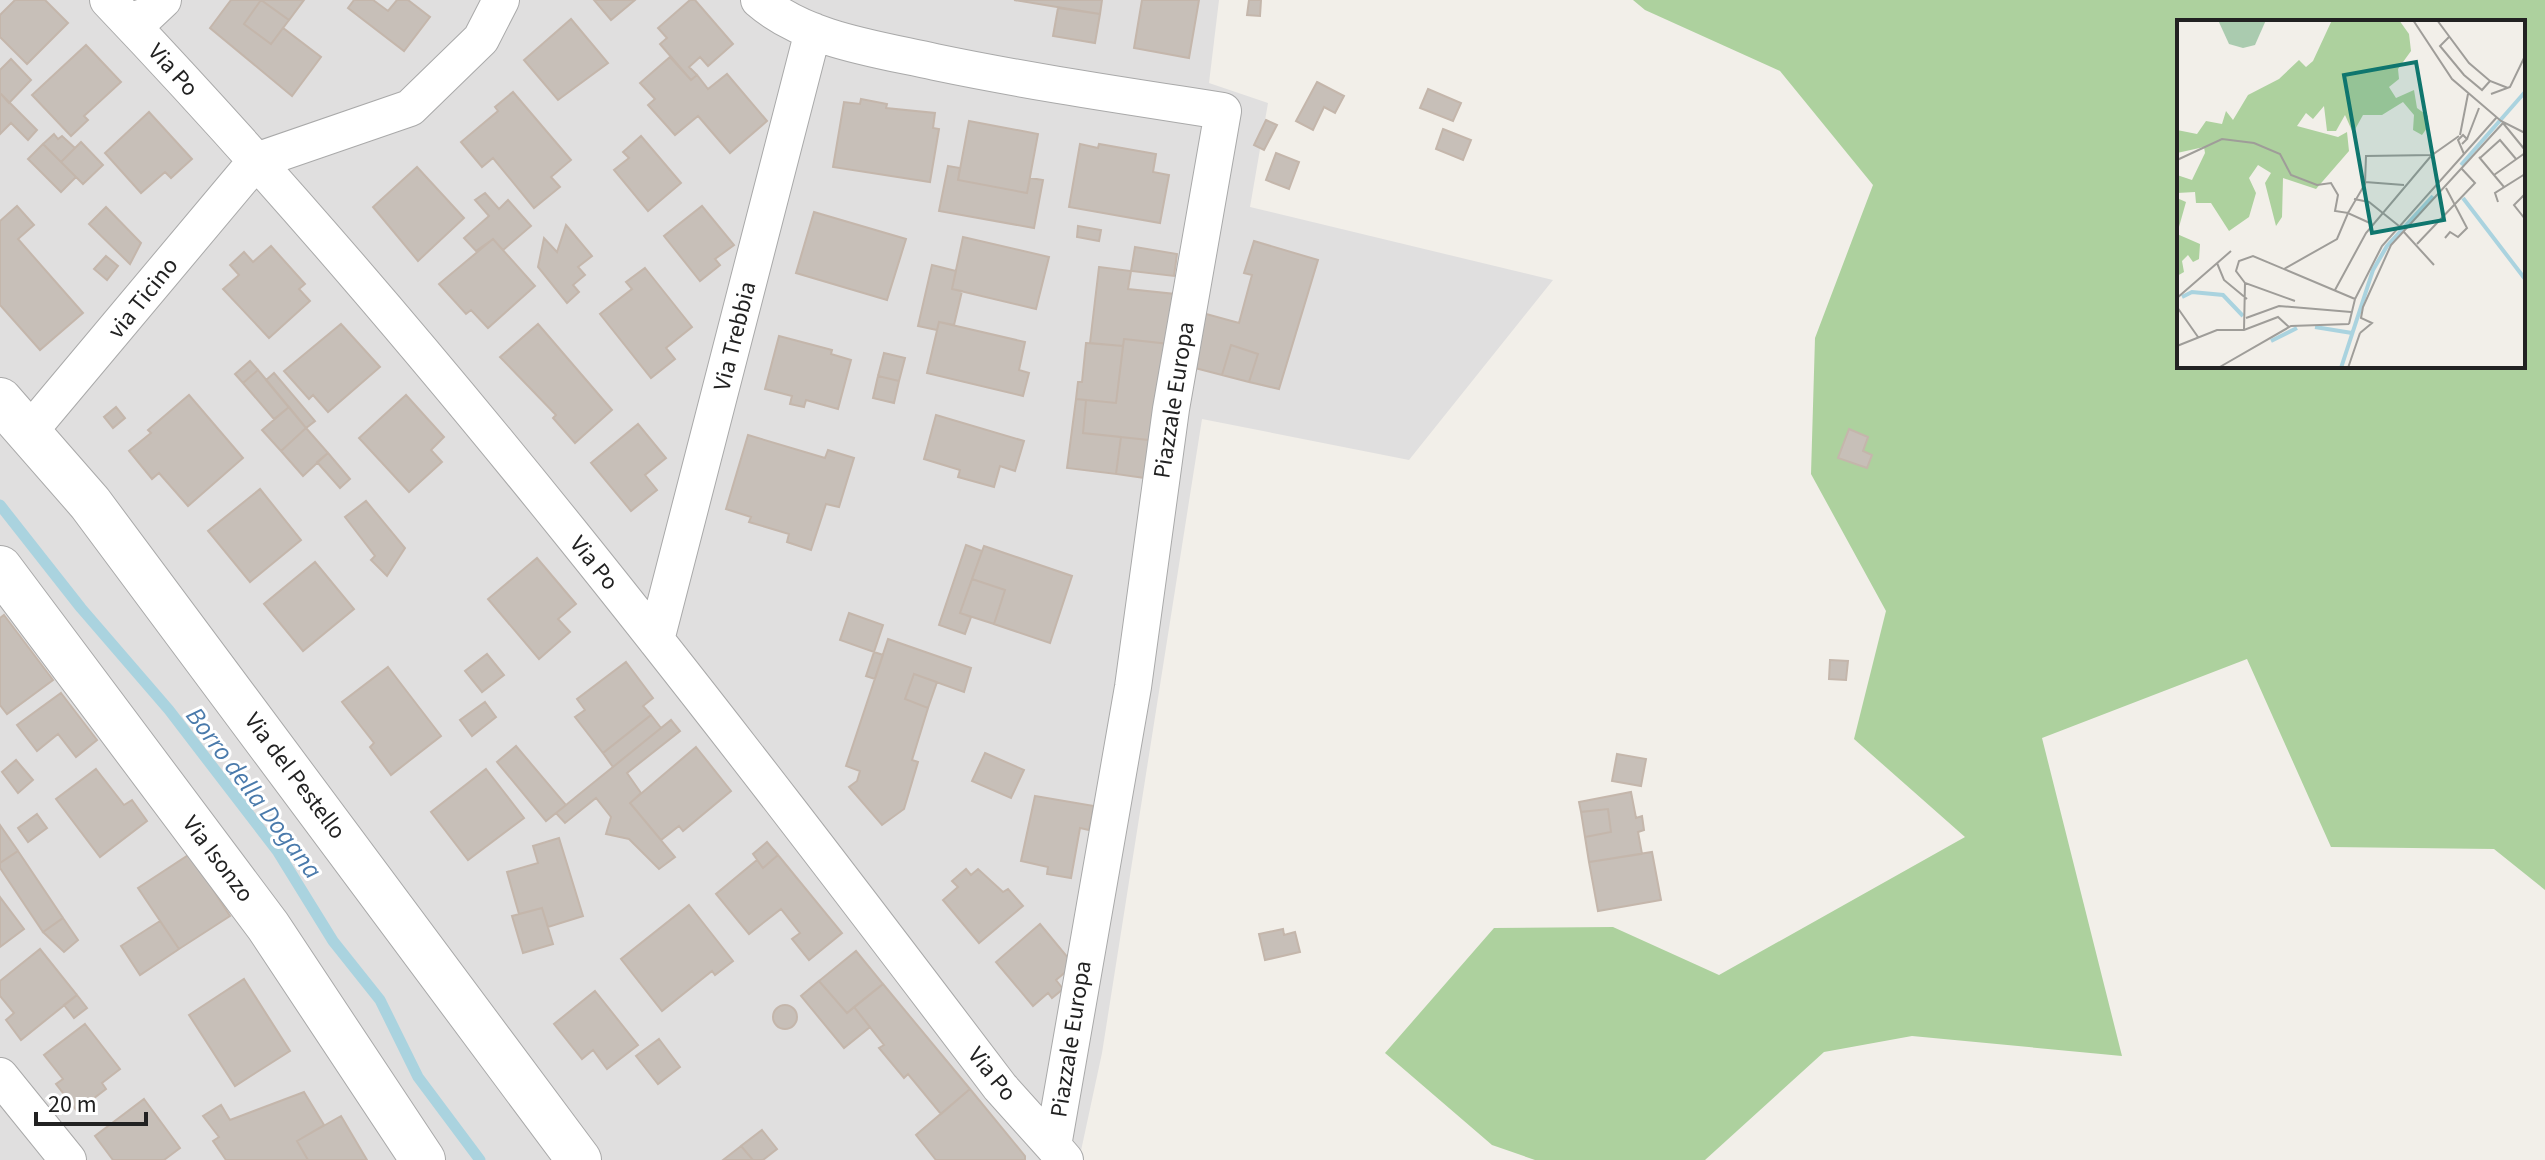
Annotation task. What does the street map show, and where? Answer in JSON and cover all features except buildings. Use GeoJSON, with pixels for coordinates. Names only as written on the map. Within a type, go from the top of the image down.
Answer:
{"type":"FeatureCollection","features":[{"type":"Feature","properties":{"kind":"street"},"geometry":{"type":"LineString","coordinates":[[119,11],[146,16],[163,0]]}},
{"type":"Feature","properties":{"kind":"street"},"geometry":{"type":"LineString","coordinates":[[256,161],[410,108],[481,39],[501,0]]}},
{"type":"Feature","properties":{"kind":"street","name":"Piazzale Europa"},"geometry":{"type":"LineString","coordinates":[[759,0],[776,15],[813,31],[890,52],[1032,82],[1223,111],[1171,409],[1133,687],[1059,1153]]}},
{"type":"Feature","properties":{"kind":"street","name":"Via Po"},"geometry":{"type":"LineString","coordinates":[[119,11],[256,161],[475,416],[656,640],[1000,1087],[1059,1153]]}},
{"type":"Feature","properties":{"kind":"street","name":"Via Trebbia"},"geometry":{"type":"LineString","coordinates":[[656,640],[813,31]]}},
{"type":"Feature","properties":{"kind":"street","name":"via Ticino"},"geometry":{"type":"LineString","coordinates":[[28,433],[256,161]]}},
{"type":"Feature","properties":{"kind":"street","name":"Via del Pestello"},"geometry":{"type":"LineString","coordinates":[[0,400],[90,503],[579,1160]]}},
{"type":"Feature","properties":{"kind":"street","name":"Via Isonzo"},"geometry":{"type":"LineString","coordinates":[[0,568],[268,926],[423,1160]]}},
{"type":"Feature","properties":{"kind":"street"},"geometry":{"type":"LineString","coordinates":[[0,1076],[68,1160]]}},
{"type":"Feature","properties":{"kind":"shaded area"},"geometry":{"type":"Polygon","coordinates":[[[0,0],[1219,0],[1209,83],[1268,103],[1250,207],[1553,280],[1409,460],[1202,419],[1102,1053],[1079,1160],[0,1160],[0,0]]]}},
{"type":"Feature","properties":{"kind":"green space"},"geometry":{"type":"Polygon","coordinates":[[[1633,0],[2545,0],[2545,890],[2494,849],[2331,847],[2247,659],[2042,738],[2122,1056],[1912,1036],[1824,1052],[1705,1160],[1535,1160],[1492,1145],[1385,1053],[1494,928],[1613,927],[1719,975],[1965,837],[1854,739],[1886,611],[1811,474],[1815,338],[1873,185],[1780,71],[1645,10],[1633,0]]]}},
{"type":"Feature","properties":{"kind":"waterway","name":"Borro della Dogana"},"geometry":{"type":"LineString","coordinates":[[0,505],[81,608],[169,710],[278,852],[333,941],[380,1000],[418,1077],[480,1160]]}}]}
